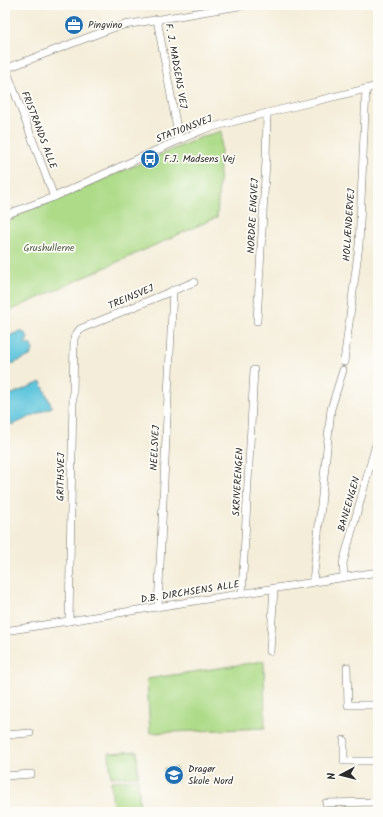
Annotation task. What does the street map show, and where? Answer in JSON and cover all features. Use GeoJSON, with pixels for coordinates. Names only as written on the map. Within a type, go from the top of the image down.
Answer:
{"type":"FeatureCollection","features":[{"type":"Feature","properties":{"kind":"street"},"geometry":{"type":"LineString","coordinates":[[6,69],[124,25],[245,5]]}},
{"type":"Feature","properties":{"kind":"street","name":"F. J. MADSENS VEJ"},"geometry":{"type":"LineString","coordinates":[[157,19],[179,140]]}},
{"type":"Feature","properties":{"kind":"street","name":"FRISTRANDS ALLE"},"geometry":{"type":"LineString","coordinates":[[6,69],[54,197]]}},
{"type":"Feature","properties":{"kind":"street","name":"STATIONSVEJ"},"geometry":{"type":"LineString","coordinates":[[5,215],[54,197],[205,129],[378,86]]}},
{"type":"Feature","properties":{"kind":"street","name":"HOLLÆNDERVEJ"},"geometry":{"type":"LineString","coordinates":[[344,362],[358,245],[366,89]]}},
{"type":"Feature","properties":{"kind":"street","name":"NORDRE ENGVEJ"},"geometry":{"type":"LineString","coordinates":[[257,321],[268,113]]}},
{"type":"Feature","properties":{"kind":"street","name":"TREINSVEJ"},"geometry":{"type":"LineString","coordinates":[[76,333],[80,329],[194,282]]}},
{"type":"Feature","properties":{"kind":"street","name":"NEELSVEJ"},"geometry":{"type":"LineString","coordinates":[[158,607],[173,290]]}},
{"type":"Feature","properties":{"kind":"street","name":"GRITHSVEJ"},"geometry":{"type":"LineString","coordinates":[[69,621],[74,338],[76,333]]}},
{"type":"Feature","properties":{"kind":"street","name":"SKRIVERENGEN"},"geometry":{"type":"LineString","coordinates":[[242,594],[254,370]]}},
{"type":"Feature","properties":{"kind":"street"},"geometry":{"type":"LineString","coordinates":[[313,582],[331,408],[343,370]]}},
{"type":"Feature","properties":{"kind":"street","name":"BANEENGEN"},"geometry":{"type":"LineString","coordinates":[[344,577],[343,563],[378,437]]}},
{"type":"Feature","properties":{"kind":"street","name":"D.B. DIRCHSENS ALLE"},"geometry":{"type":"LineString","coordinates":[[5,632],[378,572]]}},
{"type":"Feature","properties":{"kind":"street"},"geometry":{"type":"LineString","coordinates":[[270,651],[274,588]]}},
{"type":"Feature","properties":{"kind":"street"},"geometry":{"type":"LineString","coordinates":[[347,667],[348,705],[378,704]]}},
{"type":"Feature","properties":{"kind":"street"},"geometry":{"type":"LineString","coordinates":[[5,735],[30,733]]}},
{"type":"Feature","properties":{"kind":"street"},"geometry":{"type":"LineString","coordinates":[[344,740],[344,761],[378,760]]}},
{"type":"Feature","properties":{"kind":"street"},"geometry":{"type":"LineString","coordinates":[[5,776],[31,774]]}},
{"type":"Feature","properties":{"kind":"street"},"geometry":{"type":"LineString","coordinates":[[326,803],[378,802]]}},
{"type":"Feature","properties":{"kind":"green space","name":"Grushullerne"},"geometry":{"type":"Polygon","coordinates":[[[222,131],[217,217],[5,313],[5,219],[46,204],[204,136],[222,131]]]}},
{"type":"Feature","properties":{"kind":"green space"},"geometry":{"type":"Polygon","coordinates":[[[264,661],[265,728],[150,733],[147,679],[264,661]]]}},
{"type":"Feature","properties":{"kind":"green space"},"geometry":{"type":"Polygon","coordinates":[[[137,751],[138,776],[111,777],[109,753],[137,751]]]}},
{"type":"Feature","properties":{"kind":"green space"},"geometry":{"type":"Polygon","coordinates":[[[164,768],[176,768],[177,781],[164,782],[164,768]]]}},
{"type":"Feature","properties":{"kind":"green space"},"geometry":{"type":"Polygon","coordinates":[[[138,779],[140,812],[113,812],[111,781],[138,779]]]}},
{"type":"Feature","properties":{"kind":"water"},"geometry":{"type":"Polygon","coordinates":[[[20,331],[26,334],[28,338],[25,344],[31,345],[33,350],[30,356],[5,367],[5,338],[20,331]]]}},
{"type":"Feature","properties":{"kind":"water"},"geometry":{"type":"Polygon","coordinates":[[[41,382],[52,407],[12,425],[5,408],[5,397],[41,382]]]}},
{"type":"Feature","properties":{"kind":"place","name":"Pingvino"},"geometry":{"type":"Point","coordinates":[74,25]}},
{"type":"Feature","properties":{"kind":"place","name":"F.J. Madsens Vej"},"geometry":{"type":"Point","coordinates":[150,159]}},
{"type":"Feature","properties":{"kind":"place","name":"Dragør Skole Nord"},"geometry":{"type":"Point","coordinates":[174,775]}}]}
